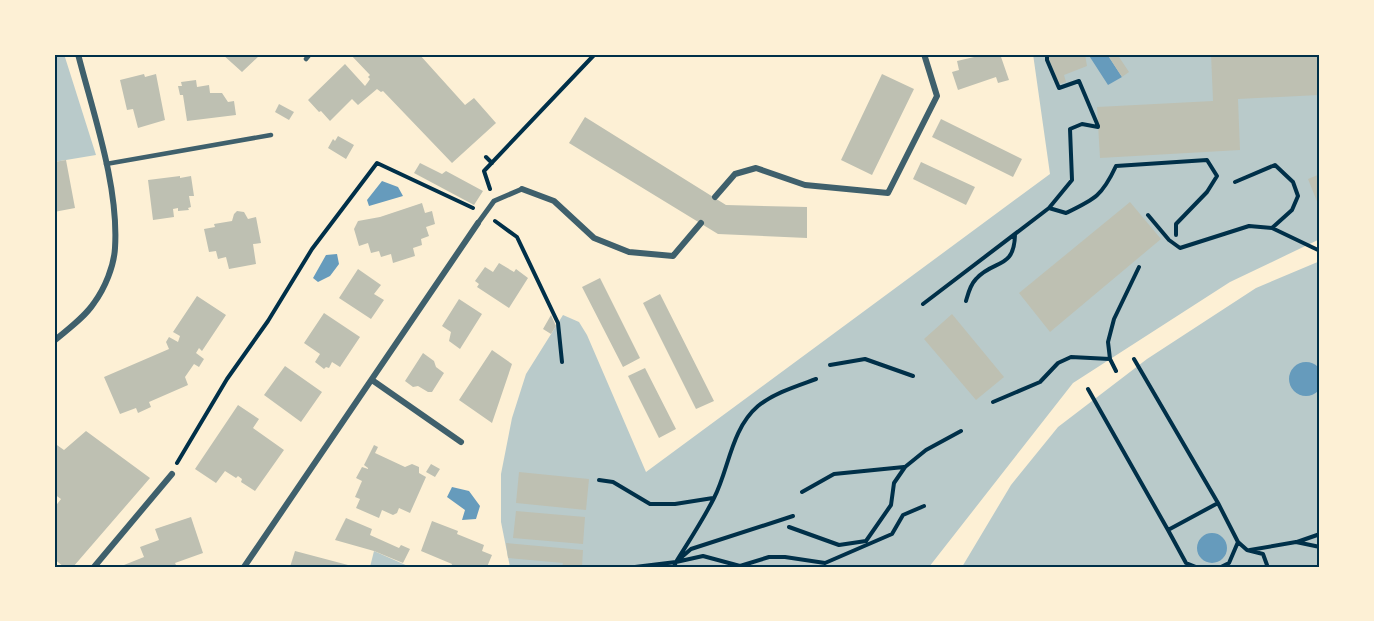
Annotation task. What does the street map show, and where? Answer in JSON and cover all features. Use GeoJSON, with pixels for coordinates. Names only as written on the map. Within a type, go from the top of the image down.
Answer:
{"type":"FeatureCollection","features":[{"type":"Feature","properties":{"kind":"street"},"geometry":{"type":"LineString","coordinates":[[54,341],[93,304],[112,263],[115,250],[115,228],[106,164],[78,54]]}},
{"type":"Feature","properties":{"kind":"street"},"geometry":{"type":"LineString","coordinates":[[715,197],[735,174],[756,168],[805,185],[888,193],[937,96],[924,54]]}},
{"type":"Feature","properties":{"kind":"street"},"geometry":{"type":"LineString","coordinates":[[244,567],[494,201],[522,189],[554,201],[594,238],[629,252],[673,256],[701,223]]}},
{"type":"Feature","properties":{"kind":"street"},"geometry":{"type":"LineString","coordinates":[[372,380],[461,442]]}},
{"type":"Feature","properties":{"kind":"street"},"geometry":{"type":"LineString","coordinates":[[93,567],[172,474]]}},
{"type":"Feature","properties":{"kind":"lane"},"geometry":{"type":"LineString","coordinates":[[306,59],[310,54]]}},
{"type":"Feature","properties":{"kind":"lane"},"geometry":{"type":"LineString","coordinates":[[106,164],[271,135]]}},
{"type":"Feature","properties":{"kind":"path"},"geometry":{"type":"LineString","coordinates":[[494,201],[484,171],[595,54]]}},
{"type":"Feature","properties":{"kind":"path"},"geometry":{"type":"LineString","coordinates":[[923,304],[1049,208],[1072,180],[1070,129],[1082,124],[1098,127],[1079,81],[1059,88],[1047,60],[1047,54]]}},
{"type":"Feature","properties":{"kind":"path"},"geometry":{"type":"LineString","coordinates":[[486,157],[492,163]]}},
{"type":"Feature","properties":{"kind":"path"},"geometry":{"type":"LineString","coordinates":[[1049,208],[1066,213],[1089,202],[1106,188],[1116,166],[1207,160],[1217,176],[1207,192],[1176,224],[1176,234]]}},
{"type":"Feature","properties":{"kind":"path"},"geometry":{"type":"LineString","coordinates":[[172,474],[185,447],[227,379],[268,321],[312,249],[377,163],[485,214],[517,237],[558,324],[562,362]]}},
{"type":"Feature","properties":{"kind":"path"},"geometry":{"type":"LineString","coordinates":[[1235,182],[1275,165],[1293,182],[1298,196],[1292,210],[1272,228]]}},
{"type":"Feature","properties":{"kind":"path"},"geometry":{"type":"LineString","coordinates":[[1148,215],[1169,240],[1180,248],[1249,226],[1272,228],[1318,250]]}},
{"type":"Feature","properties":{"kind":"path"},"geometry":{"type":"LineString","coordinates":[[966,301],[973,281],[983,272],[1009,258],[1015,247],[1015,234]]}},
{"type":"Feature","properties":{"kind":"path"},"geometry":{"type":"LineString","coordinates":[[1116,370],[1110,359],[1108,342],[1114,319],[1139,267]]}},
{"type":"Feature","properties":{"kind":"path"},"geometry":{"type":"LineString","coordinates":[[993,402],[1040,382],[1058,363],[1071,357],[1110,359]]}},
{"type":"Feature","properties":{"kind":"path"},"geometry":{"type":"LineString","coordinates":[[830,365],[865,359],[913,376]]}},
{"type":"Feature","properties":{"kind":"path"},"geometry":{"type":"LineString","coordinates":[[1134,359],[1218,503],[1238,542],[1247,550],[1263,554],[1266,567]]}},
{"type":"Feature","properties":{"kind":"path"},"geometry":{"type":"LineString","coordinates":[[675,565],[714,498],[726,472],[732,448],[742,427],[757,406],[784,391],[816,379]]}},
{"type":"Feature","properties":{"kind":"path"},"geometry":{"type":"LineString","coordinates":[[1088,389],[1186,565],[1196,567]]}},
{"type":"Feature","properties":{"kind":"path"},"geometry":{"type":"LineString","coordinates":[[789,527],[839,545],[866,541],[891,505],[894,483],[905,467],[926,450],[962,431]]}},
{"type":"Feature","properties":{"kind":"path"},"geometry":{"type":"LineString","coordinates":[[802,492],[834,474],[905,467]]}},
{"type":"Feature","properties":{"kind":"path"},"geometry":{"type":"LineString","coordinates":[[599,480],[613,482],[650,504],[675,504],[714,498]]}},
{"type":"Feature","properties":{"kind":"path"},"geometry":{"type":"LineString","coordinates":[[1168,531],[1218,503]]}},
{"type":"Feature","properties":{"kind":"path"},"geometry":{"type":"LineString","coordinates":[[635,567],[675,565],[703,556],[740,566],[769,557],[825,563],[892,534],[903,515],[924,506]]}},
{"type":"Feature","properties":{"kind":"path"},"geometry":{"type":"LineString","coordinates":[[675,565],[691,549],[793,516]]}},
{"type":"Feature","properties":{"kind":"path"},"geometry":{"type":"LineString","coordinates":[[1247,550],[1296,542],[1320,534]]}},
{"type":"Feature","properties":{"kind":"path"},"geometry":{"type":"LineString","coordinates":[[1221,567],[1229,563],[1238,542]]}},
{"type":"Feature","properties":{"kind":"path"},"geometry":{"type":"LineString","coordinates":[[1296,542],[1320,547]]}},
{"type":"Feature","properties":{"kind":"shaded area"},"geometry":{"type":"Polygon","coordinates":[[[54,54],[64,54],[96,155],[54,162],[54,54]]]}},
{"type":"Feature","properties":{"kind":"shaded area"},"geometry":{"type":"Polygon","coordinates":[[[1033,54],[1320,54],[1320,239],[1230,282],[1073,383],[929,567],[510,567],[501,522],[501,474],[512,418],[526,374],[563,315],[579,322],[587,335],[646,472],[1050,174],[1033,54]]]}},
{"type":"Feature","properties":{"kind":"shaded area"},"geometry":{"type":"Polygon","coordinates":[[[1320,261],[1320,567],[962,567],[1011,485],[1058,427],[1147,359],[1256,288],[1320,261]]]}},
{"type":"Feature","properties":{"kind":"shaded area"},"geometry":{"type":"Polygon","coordinates":[[[374,551],[410,567],[370,567],[374,551]]]}},
{"type":"Feature","properties":{"kind":"water"},"geometry":{"type":"Polygon","coordinates":[[[1088,54],[1107,54],[1122,77],[1108,85],[1088,54]]]}},
{"type":"Feature","properties":{"kind":"water"},"geometry":{"type":"Polygon","coordinates":[[[382,181],[398,187],[403,196],[369,206],[367,200],[382,181]]]}},
{"type":"Feature","properties":{"kind":"water"},"geometry":{"type":"Polygon","coordinates":[[[337,254],[339,264],[330,276],[318,282],[313,278],[326,255],[337,254]]]}},
{"type":"Feature","properties":{"kind":"water"},"geometry":{"type":"Polygon","coordinates":[[[1306,362],[1318,367],[1323,379],[1318,391],[1306,396],[1294,391],[1289,379],[1294,367],[1306,362]]]}},
{"type":"Feature","properties":{"kind":"water"},"geometry":{"type":"Polygon","coordinates":[[[452,487],[469,491],[480,506],[476,519],[462,520],[465,510],[447,497],[452,487]]]}},
{"type":"Feature","properties":{"kind":"water"},"geometry":{"type":"Polygon","coordinates":[[[1212,533],[1223,537],[1227,548],[1223,559],[1212,563],[1201,559],[1197,548],[1201,537],[1212,533]]]}},
{"type":"Feature","properties":{"kind":"building"},"geometry":{"type":"Polygon","coordinates":[[[222,54],[261,54],[242,72],[222,54]]]}},
{"type":"Feature","properties":{"kind":"building"},"geometry":{"type":"Polygon","coordinates":[[[350,54],[419,54],[465,105],[474,98],[496,123],[452,163],[383,91],[377,89],[358,105],[352,99],[330,121],[308,100],[345,64],[365,86],[370,75],[350,54]]]}},
{"type":"Feature","properties":{"kind":"building"},"geometry":{"type":"Polygon","coordinates":[[[987,54],[1000,54],[1009,80],[998,83],[996,77],[958,90],[952,72],[959,70],[957,61],[987,54]]]}},
{"type":"Feature","properties":{"kind":"building"},"geometry":{"type":"Polygon","coordinates":[[[1056,54],[1085,54],[1087,66],[1064,75],[1066,82],[1059,84],[1048,57],[1056,54]]]}},
{"type":"Feature","properties":{"kind":"building"},"geometry":{"type":"Polygon","coordinates":[[[1107,54],[1117,54],[1129,72],[1122,77],[1107,54]]]}},
{"type":"Feature","properties":{"kind":"building"},"geometry":{"type":"Polygon","coordinates":[[[1211,54],[1317,54],[1319,95],[1238,99],[1240,150],[1100,158],[1097,107],[1213,101],[1211,54]]]}},
{"type":"Feature","properties":{"kind":"building"},"geometry":{"type":"Polygon","coordinates":[[[144,74],[145,77],[156,74],[165,120],[138,128],[133,109],[127,110],[120,80],[144,74]]]}},
{"type":"Feature","properties":{"kind":"building"},"geometry":{"type":"Polygon","coordinates":[[[882,74],[914,89],[872,175],[841,160],[882,74]]]}},
{"type":"Feature","properties":{"kind":"building"},"geometry":{"type":"Polygon","coordinates":[[[196,80],[197,87],[209,85],[210,93],[222,93],[228,102],[234,101],[236,115],[187,121],[183,95],[180,95],[178,86],[182,86],[181,82],[196,80]]]}},
{"type":"Feature","properties":{"kind":"building"},"geometry":{"type":"Polygon","coordinates":[[[279,104],[294,112],[289,120],[275,112],[279,104]]]}},
{"type":"Feature","properties":{"kind":"building"},"geometry":{"type":"Polygon","coordinates":[[[585,117],[726,205],[807,207],[807,238],[718,234],[569,143],[585,117]]]}},
{"type":"Feature","properties":{"kind":"building"},"geometry":{"type":"Polygon","coordinates":[[[941,119],[1022,159],[1013,177],[932,137],[941,119]]]}},
{"type":"Feature","properties":{"kind":"building"},"geometry":{"type":"Polygon","coordinates":[[[338,136],[354,145],[346,159],[328,148],[333,139],[335,141],[338,136]]]}},
{"type":"Feature","properties":{"kind":"building"},"geometry":{"type":"Polygon","coordinates":[[[66,160],[75,208],[54,212],[54,162],[66,160]]]}},
{"type":"Feature","properties":{"kind":"building"},"geometry":{"type":"Polygon","coordinates":[[[921,162],[975,187],[966,205],[913,179],[921,162]]]}},
{"type":"Feature","properties":{"kind":"building"},"geometry":{"type":"Polygon","coordinates":[[[420,163],[442,174],[446,171],[483,191],[474,205],[414,173],[420,163]]]}},
{"type":"Feature","properties":{"kind":"building"},"geometry":{"type":"Polygon","coordinates":[[[1320,174],[1320,209],[1308,179],[1320,174]]]}},
{"type":"Feature","properties":{"kind":"building"},"geometry":{"type":"Polygon","coordinates":[[[180,176],[180,178],[191,176],[194,196],[189,196],[191,207],[188,208],[189,210],[173,209],[174,217],[153,220],[148,180],[180,176]]]}},
{"type":"Feature","properties":{"kind":"building"},"geometry":{"type":"Polygon","coordinates":[[[1130,202],[1161,239],[1050,332],[1019,293],[1130,202]]]}},
{"type":"Feature","properties":{"kind":"building"},"geometry":{"type":"Polygon","coordinates":[[[422,203],[425,213],[432,211],[435,224],[426,227],[429,236],[421,239],[422,245],[413,248],[415,256],[393,263],[391,254],[381,257],[379,251],[371,253],[368,243],[359,246],[354,229],[358,221],[380,217],[422,203]]]}},
{"type":"Feature","properties":{"kind":"building"},"geometry":{"type":"Polygon","coordinates":[[[237,211],[244,212],[248,219],[256,217],[261,243],[253,244],[256,264],[229,269],[226,257],[218,259],[216,251],[209,252],[204,229],[215,227],[214,224],[232,221],[237,211]]]}},
{"type":"Feature","properties":{"kind":"building"},"geometry":{"type":"Polygon","coordinates":[[[499,263],[514,272],[516,269],[528,278],[509,308],[477,287],[479,284],[475,281],[485,267],[493,272],[499,263]]]}},
{"type":"Feature","properties":{"kind":"building"},"geometry":{"type":"Polygon","coordinates":[[[358,269],[381,285],[374,294],[384,300],[371,319],[339,298],[358,269]]]}},
{"type":"Feature","properties":{"kind":"building"},"geometry":{"type":"Polygon","coordinates":[[[600,278],[640,358],[623,367],[582,287],[600,278]]]}},
{"type":"Feature","properties":{"kind":"building"},"geometry":{"type":"Polygon","coordinates":[[[660,294],[714,401],[696,409],[643,303],[660,294]]]}},
{"type":"Feature","properties":{"kind":"building"},"geometry":{"type":"Polygon","coordinates":[[[197,296],[226,315],[202,351],[199,348],[196,353],[204,359],[199,367],[194,364],[185,377],[188,385],[149,402],[151,407],[138,413],[136,408],[120,414],[104,377],[169,349],[166,342],[169,337],[178,342],[180,336],[173,332],[197,296]]]}},
{"type":"Feature","properties":{"kind":"building"},"geometry":{"type":"Polygon","coordinates":[[[459,299],[482,314],[460,349],[449,341],[451,332],[442,326],[459,299]]]}},
{"type":"Feature","properties":{"kind":"building"},"geometry":{"type":"Polygon","coordinates":[[[324,313],[360,337],[340,367],[332,362],[329,368],[324,369],[315,362],[320,354],[304,343],[324,313]]]}},
{"type":"Feature","properties":{"kind":"building"},"geometry":{"type":"Polygon","coordinates":[[[952,314],[1004,377],[976,400],[924,339],[952,314]]]}},
{"type":"Feature","properties":{"kind":"building"},"geometry":{"type":"Polygon","coordinates":[[[551,315],[556,326],[551,334],[543,329],[551,315]]]}},
{"type":"Feature","properties":{"kind":"building"},"geometry":{"type":"Polygon","coordinates":[[[492,350],[512,364],[492,423],[459,400],[492,350]]]}},
{"type":"Feature","properties":{"kind":"building"},"geometry":{"type":"Polygon","coordinates":[[[423,353],[444,373],[432,392],[418,386],[413,387],[405,381],[423,353]]]}},
{"type":"Feature","properties":{"kind":"building"},"geometry":{"type":"Polygon","coordinates":[[[285,366],[322,392],[301,422],[264,395],[285,366]]]}},
{"type":"Feature","properties":{"kind":"building"},"geometry":{"type":"Polygon","coordinates":[[[645,368],[676,429],[659,438],[628,376],[645,368]]]}},
{"type":"Feature","properties":{"kind":"building"},"geometry":{"type":"Polygon","coordinates":[[[238,405],[259,419],[253,428],[284,450],[255,491],[241,482],[242,479],[238,476],[236,478],[225,471],[216,483],[195,469],[238,405]]]}},
{"type":"Feature","properties":{"kind":"building"},"geometry":{"type":"Polygon","coordinates":[[[86,431],[150,478],[73,567],[64,567],[54,559],[54,508],[61,499],[54,494],[54,443],[64,450],[86,431]]]}},
{"type":"Feature","properties":{"kind":"building"},"geometry":{"type":"Polygon","coordinates":[[[374,445],[378,447],[375,453],[405,467],[412,464],[419,467],[419,473],[426,477],[410,513],[399,508],[393,515],[382,510],[379,518],[356,508],[360,499],[355,497],[362,481],[356,478],[362,467],[368,469],[364,465],[374,445]]]}},
{"type":"Feature","properties":{"kind":"building"},"geometry":{"type":"Polygon","coordinates":[[[431,464],[440,469],[435,477],[426,472],[431,464]]]}},
{"type":"Feature","properties":{"kind":"building"},"geometry":{"type":"Polygon","coordinates":[[[519,472],[589,479],[586,510],[516,503],[519,472]]]}},
{"type":"Feature","properties":{"kind":"building"},"geometry":{"type":"Polygon","coordinates":[[[516,511],[585,517],[583,544],[513,538],[516,511]]]}},
{"type":"Feature","properties":{"kind":"building"},"geometry":{"type":"Polygon","coordinates":[[[191,517],[203,553],[175,563],[177,567],[125,567],[124,565],[144,557],[140,547],[159,540],[155,529],[191,517]]]}},
{"type":"Feature","properties":{"kind":"building"},"geometry":{"type":"Polygon","coordinates":[[[346,518],[372,529],[370,535],[399,548],[401,545],[410,549],[403,563],[374,551],[335,540],[346,518]]]}},
{"type":"Feature","properties":{"kind":"building"},"geometry":{"type":"Polygon","coordinates":[[[432,521],[458,531],[457,534],[484,545],[482,551],[492,555],[487,567],[451,567],[452,564],[421,551],[432,521]]]}},
{"type":"Feature","properties":{"kind":"building"},"geometry":{"type":"Polygon","coordinates":[[[506,543],[583,550],[582,567],[562,567],[563,563],[508,558],[506,543]]]}},
{"type":"Feature","properties":{"kind":"building"},"geometry":{"type":"Polygon","coordinates":[[[295,551],[348,565],[347,567],[290,567],[295,551]]]}}]}
